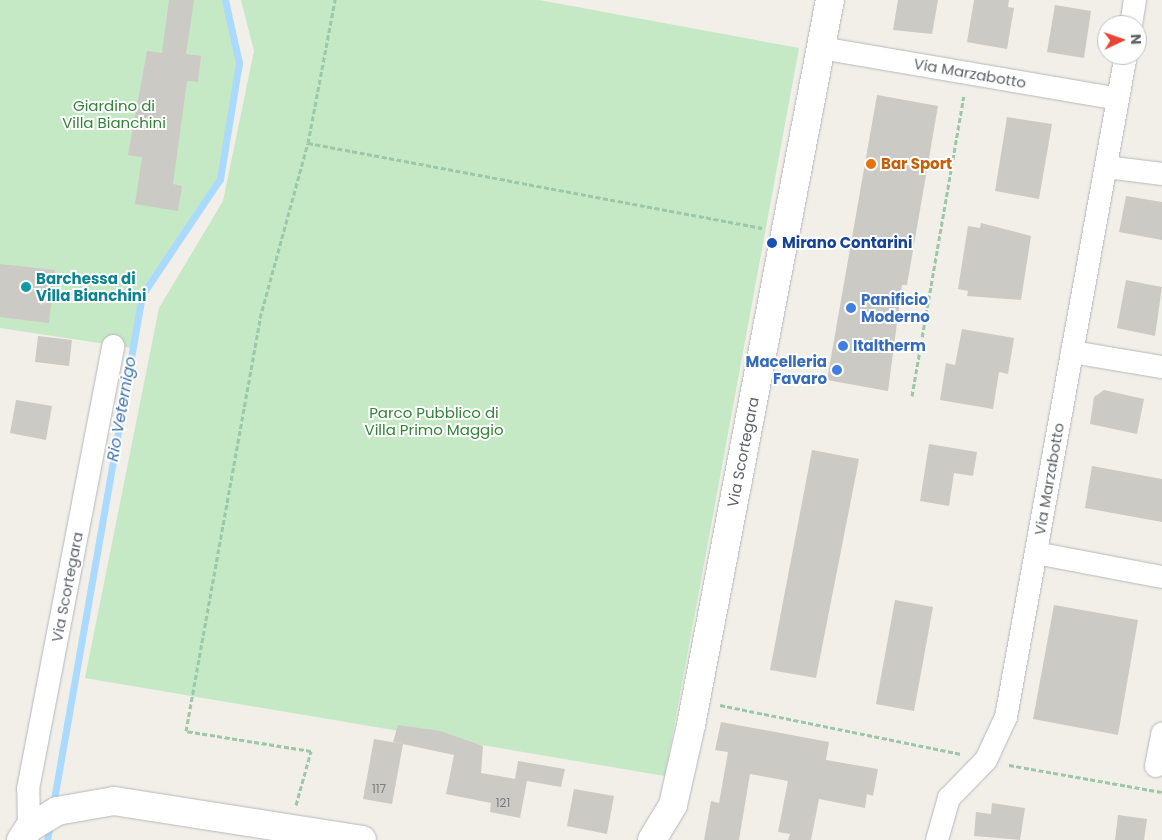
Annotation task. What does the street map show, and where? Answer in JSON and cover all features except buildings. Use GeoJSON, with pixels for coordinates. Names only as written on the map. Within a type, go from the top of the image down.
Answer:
{"type":"FeatureCollection","features":[{"type":"Feature","properties":{"kind":"street","name":"Via Scortegara"},"geometry":{"type":"LineString","coordinates":[[652,840],[673,805],[689,734],[830,0]]}},
{"type":"Feature","properties":{"kind":"street"},"geometry":{"type":"LineString","coordinates":[[1133,15],[1135,0]]}},
{"type":"Feature","properties":{"kind":"street","name":"Via Marzabotto"},"geometry":{"type":"LineString","coordinates":[[821,48],[1118,99]]}},
{"type":"Feature","properties":{"kind":"street","name":"Via Marzabotto"},"geometry":{"type":"LineString","coordinates":[[937,840],[949,798],[986,760],[1001,733],[1036,553],[1124,65]]}},
{"type":"Feature","properties":{"kind":"street"},"geometry":{"type":"LineString","coordinates":[[1106,167],[1162,174]]}},
{"type":"Feature","properties":{"kind":"street","name":"Via Scortegara"},"geometry":{"type":"LineString","coordinates":[[113,346],[28,790],[31,828],[70,806],[136,803],[362,840]]}},
{"type":"Feature","properties":{"kind":"street"},"geometry":{"type":"LineString","coordinates":[[1072,352],[1162,367]]}},
{"type":"Feature","properties":{"kind":"street"},"geometry":{"type":"LineString","coordinates":[[1036,553],[1162,577]]}},
{"type":"Feature","properties":{"kind":"street"},"geometry":{"type":"LineString","coordinates":[[1156,766],[1162,734]]}},
{"type":"Feature","properties":{"kind":"path"},"geometry":{"type":"LineString","coordinates":[[290,828],[311,751],[186,731],[260,318],[308,143],[335,0]]}},
{"type":"Feature","properties":{"kind":"path"},"geometry":{"type":"LineString","coordinates":[[912,396],[968,73]]}},
{"type":"Feature","properties":{"kind":"path"},"geometry":{"type":"LineString","coordinates":[[308,143],[785,232]]}},
{"type":"Feature","properties":{"kind":"path"},"geometry":{"type":"LineString","coordinates":[[717,704],[969,756]]}},
{"type":"Feature","properties":{"kind":"path"},"geometry":{"type":"LineString","coordinates":[[1008,765],[1162,792]]}},
{"type":"Feature","properties":{"kind":"green space","name":"Giardino di Villa Bianchini"},"geometry":{"type":"Polygon","coordinates":[[[0,0],[225,0],[239,63],[220,179],[142,295],[132,348],[0,328],[0,0]]]}},
{"type":"Feature","properties":{"kind":"green space","name":"Parco Pubblico di Villa Primo Maggio"},"geometry":{"type":"Polygon","coordinates":[[[241,0],[539,0],[799,48],[665,776],[85,678],[159,308],[223,201],[254,51],[241,0]]]}},
{"type":"Feature","properties":{"kind":"waterway","name":"Rio Veternigo"},"geometry":{"type":"LineString","coordinates":[[53,805],[142,295],[220,179],[239,63],[225,0]]}},
{"type":"Feature","properties":{"kind":"waterway","name":"Rio Veternigo"},"geometry":{"type":"LineString","coordinates":[[47,840],[50,823]]}},
{"type":"Feature","properties":{"kind":"place","name":"Bar Sport"},"geometry":{"type":"Point","coordinates":[871,164]}},
{"type":"Feature","properties":{"kind":"place","name":"Mirano Contarini"},"geometry":{"type":"Point","coordinates":[772,243]}},
{"type":"Feature","properties":{"kind":"place","name":"Barchessa di Villa Bianchini"},"geometry":{"type":"Point","coordinates":[26,287]}},
{"type":"Feature","properties":{"kind":"place","name":"Panificio Moderno"},"geometry":{"type":"Point","coordinates":[851,308]}},
{"type":"Feature","properties":{"kind":"place","name":"Italtherm"},"geometry":{"type":"Point","coordinates":[843,346]}},
{"type":"Feature","properties":{"kind":"place","name":"Macelleria Favaro"},"geometry":{"type":"Point","coordinates":[837,370]}}]}
